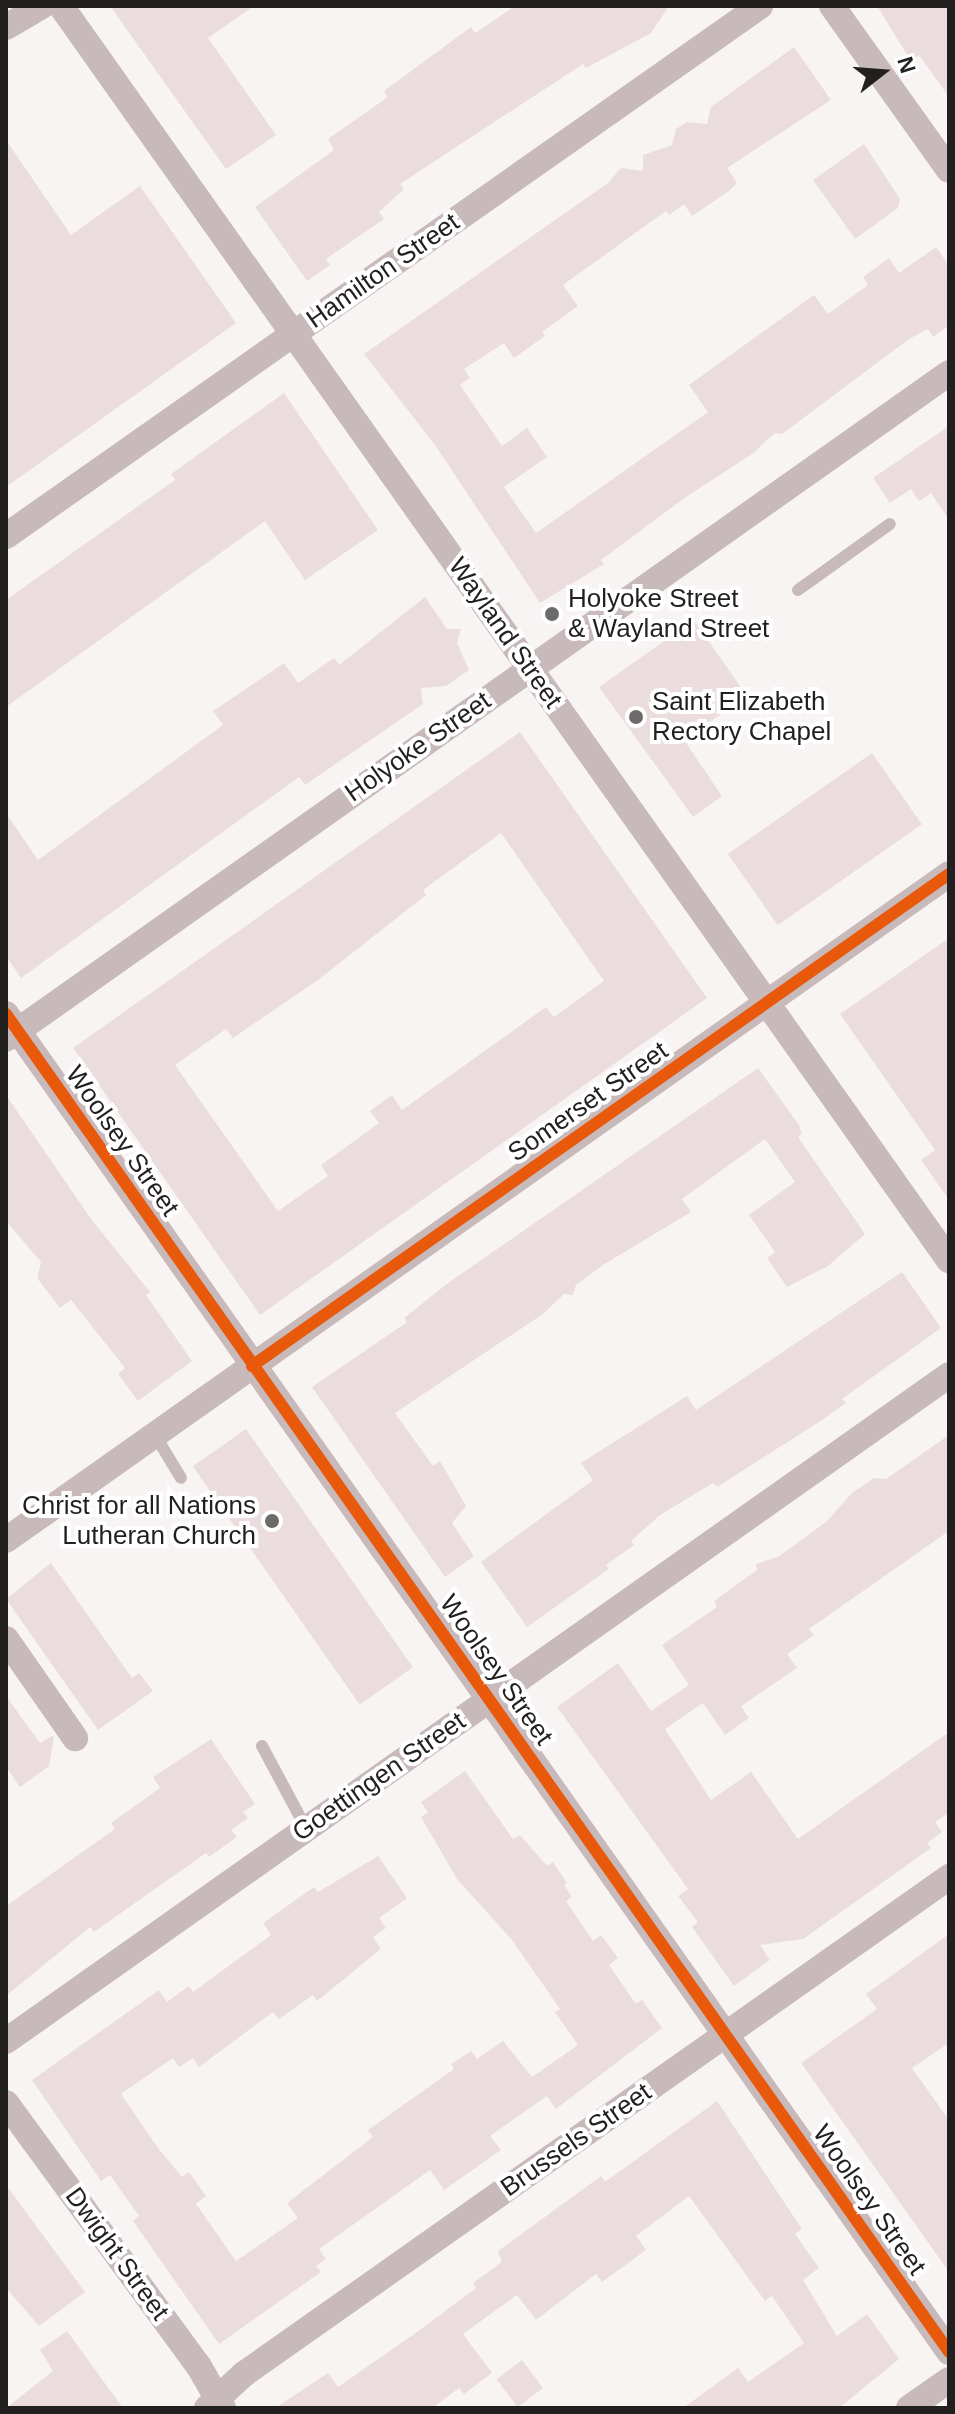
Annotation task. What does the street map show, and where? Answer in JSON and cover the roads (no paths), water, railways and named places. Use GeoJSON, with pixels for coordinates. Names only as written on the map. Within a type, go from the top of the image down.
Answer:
{"type":"FeatureCollection","features":[{"type":"Feature","properties":{"kind":"street"},"geometry":{"type":"LineString","coordinates":[[6,27],[42,6]]}},
{"type":"Feature","properties":{"kind":"street","name":"Wayland Street"},"geometry":{"type":"LineString","coordinates":[[61,6],[949,1260]]}},
{"type":"Feature","properties":{"kind":"street","name":"Hamilton Street"},"geometry":{"type":"LineString","coordinates":[[6,536],[760,6]]}},
{"type":"Feature","properties":{"kind":"street"},"geometry":{"type":"LineString","coordinates":[[832,6],[949,170]]}},
{"type":"Feature","properties":{"kind":"street","name":"Holyoke Street"},"geometry":{"type":"LineString","coordinates":[[10,1028],[949,373]]}},
{"type":"Feature","properties":{"kind":"street","name":"Somerset Street"},"geometry":{"type":"LineString","coordinates":[[6,1540],[949,874]]}},
{"type":"Feature","properties":{"kind":"street","name":"Woolsey Street"},"geometry":{"type":"LineString","coordinates":[[10,1028],[490,1699],[949,2352]]}},
{"type":"Feature","properties":{"kind":"street","name":"Goettingen Street"},"geometry":{"type":"LineString","coordinates":[[6,2041],[949,1375]]}},
{"type":"Feature","properties":{"kind":"street"},"geometry":{"type":"LineString","coordinates":[[6,1639],[75,1738]]}},
{"type":"Feature","properties":{"kind":"street","name":"Brussels Street"},"geometry":{"type":"LineString","coordinates":[[216,2405],[244,2374],[949,1877]]}},
{"type":"Feature","properties":{"kind":"street","name":"Dwight Street"},"geometry":{"type":"LineString","coordinates":[[6,2103],[216,2405]]}},
{"type":"Feature","properties":{"kind":"street"},"geometry":{"type":"LineString","coordinates":[[909,2408],[949,2380]]}},
{"type":"Feature","properties":{"kind":"lane"},"geometry":{"type":"LineString","coordinates":[[798,590],[890,524]]}},
{"type":"Feature","properties":{"kind":"lane"},"geometry":{"type":"LineString","coordinates":[[155,1435],[181,1478]]}},
{"type":"Feature","properties":{"kind":"lane"},"geometry":{"type":"LineString","coordinates":[[262,1746],[306,1828]]}},
{"type":"Feature","properties":{"kind":"place","name":"Holyoke Street & Wayland Street"},"geometry":{"type":"Point","coordinates":[552,614]}},
{"type":"Feature","properties":{"kind":"place","name":"Saint Elizabeth Rectory Chapel"},"geometry":{"type":"Point","coordinates":[636,717]}},
{"type":"Feature","properties":{"kind":"place","name":"Christ for all Nations Lutheran Church"},"geometry":{"type":"Point","coordinates":[272,1521]}}]}
